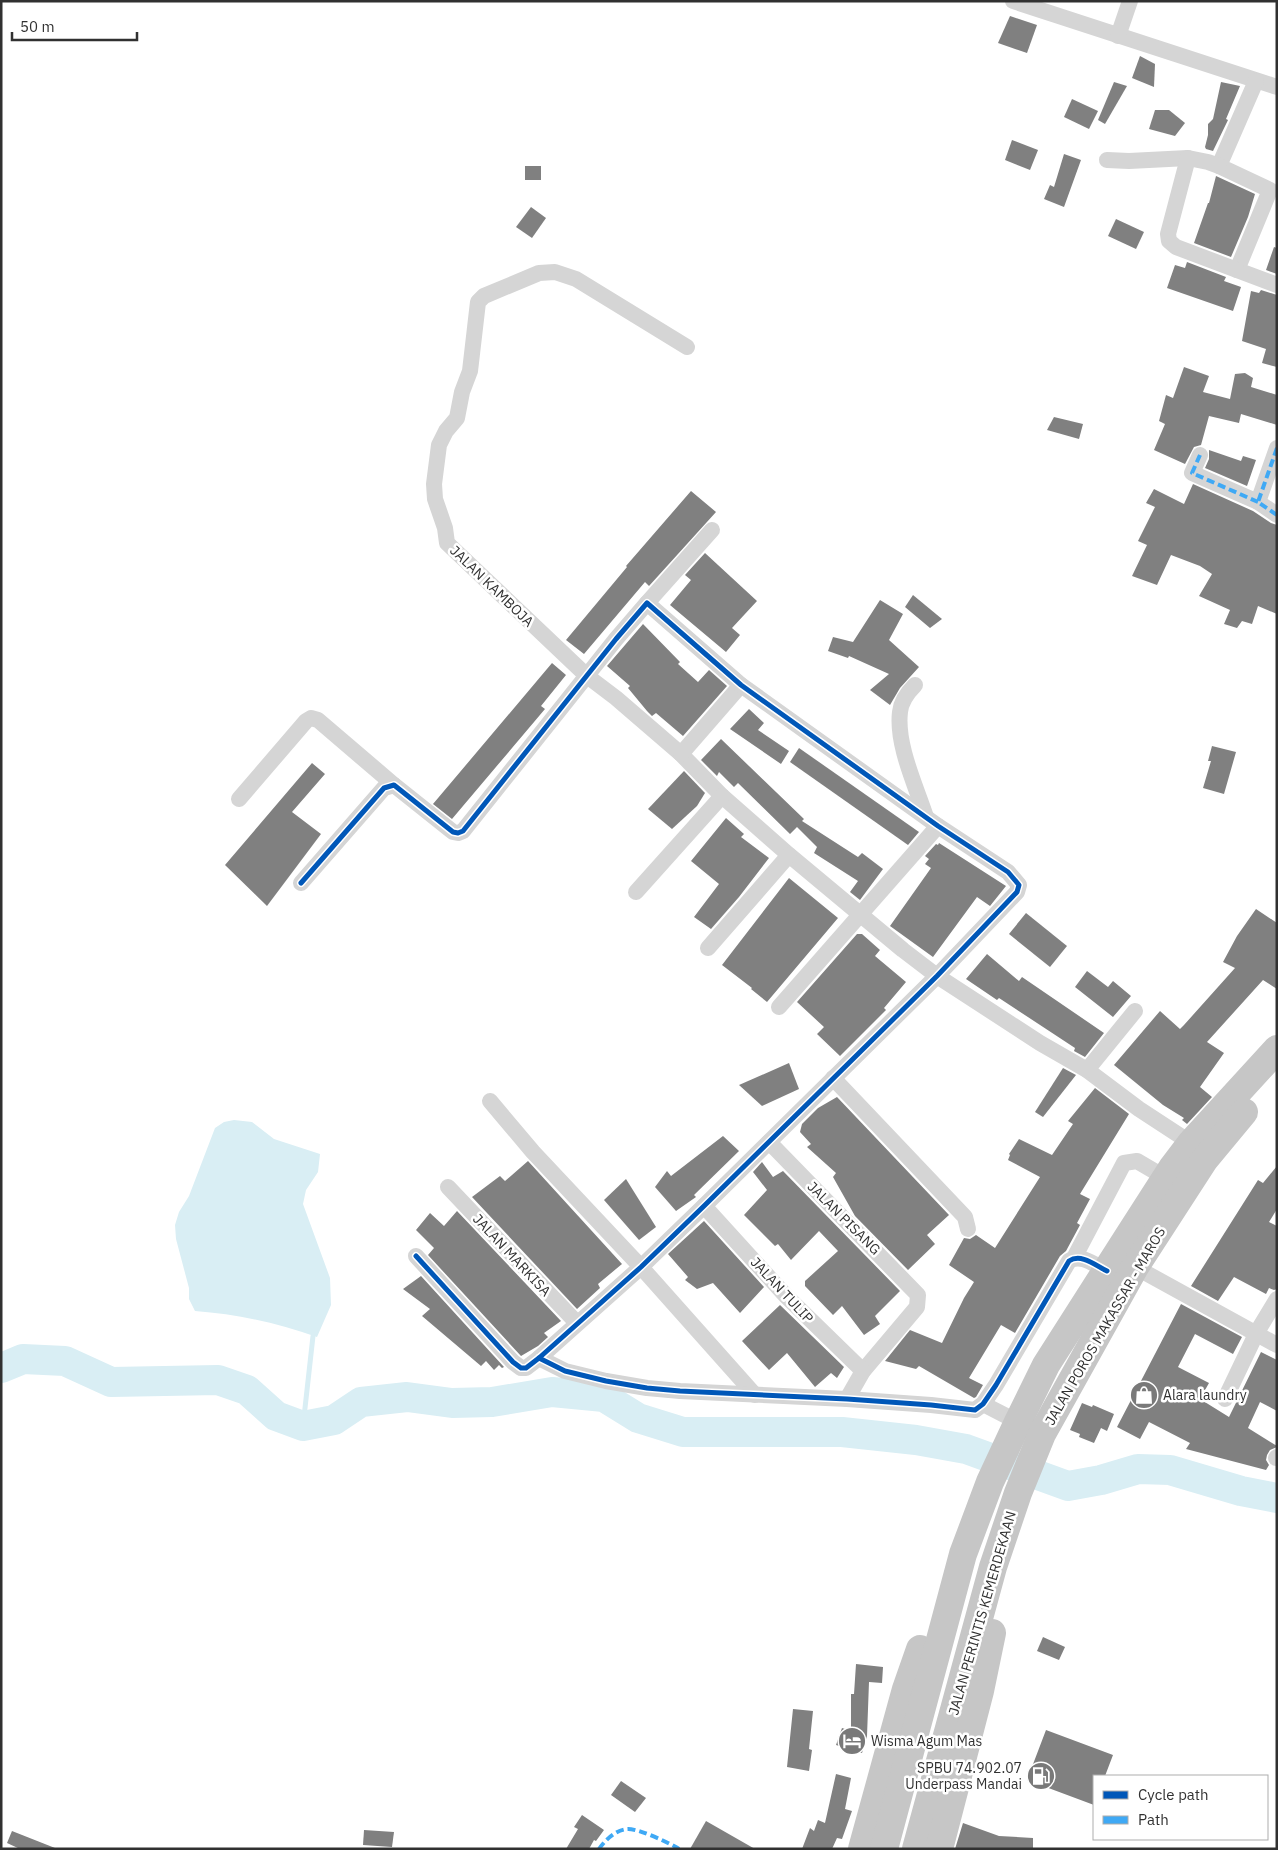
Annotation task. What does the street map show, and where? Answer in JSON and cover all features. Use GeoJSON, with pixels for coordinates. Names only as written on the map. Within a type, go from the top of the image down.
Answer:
{"type":"FeatureCollection","features":[{"type":"Feature","properties":{"kind":"highway","name":"JALAN POROS MAKASSAR - MAROS"},"geometry":{"type":"LineString","coordinates":[[963,1554],[990,1482],[1046,1366],[1166,1178],[1191,1143],[1277,1049]]}},
{"type":"Feature","properties":{"kind":"highway","name":"JALAN POROS MAKASSAR - MAROS"},"geometry":{"type":"LineString","coordinates":[[1018,1492],[1042,1434],[1136,1267],[1205,1159],[1237,1119],[1277,1076]]}},
{"type":"Feature","properties":{"kind":"highway","name":"JALAN PERINTIS KEMERDEKAAN"},"geometry":{"type":"LineString","coordinates":[[916,1849],[993,1567],[1018,1492]]}},
{"type":"Feature","properties":{"kind":"highway"},"geometry":{"type":"LineString","coordinates":[[862,1849],[906,1689],[939,1596],[963,1554]]}},
{"type":"Feature","properties":{"kind":"highway"},"geometry":{"type":"LineString","coordinates":[[884,1849],[963,1554]]}},
{"type":"Feature","properties":{"kind":"highway"},"geometry":{"type":"LineString","coordinates":[[939,1849],[980,1691],[996,1614],[993,1567]]}},
{"type":"Feature","properties":{"kind":"street"},"geometry":{"type":"LineString","coordinates":[[1013,1],[1038,5],[1118,36],[1277,87]]}},
{"type":"Feature","properties":{"kind":"street"},"geometry":{"type":"LineString","coordinates":[[1118,36],[1130,1]]}},
{"type":"Feature","properties":{"kind":"street"},"geometry":{"type":"LineString","coordinates":[[1219,166],[1256,81]]}},
{"type":"Feature","properties":{"kind":"street"},"geometry":{"type":"LineString","coordinates":[[1188,158],[1168,234],[1169,241],[1176,247],[1277,284]]}},
{"type":"Feature","properties":{"kind":"street"},"geometry":{"type":"LineString","coordinates":[[1107,160],[1129,161],[1188,158],[1219,166],[1274,191],[1237,270]]}},
{"type":"Feature","properties":{"kind":"street","name":"JALAN KAMBOJA"},"geometry":{"type":"LineString","coordinates":[[587,676],[447,543],[446,528],[435,499],[434,484],[439,445],[446,431],[457,418],[462,392],[470,372],[478,302],[484,296],[539,273],[555,272],[576,279],[687,347]]}},
{"type":"Feature","properties":{"kind":"street"},"geometry":{"type":"LineString","coordinates":[[1258,502],[1277,448]]}},
{"type":"Feature","properties":{"kind":"street"},"geometry":{"type":"LineString","coordinates":[[1200,455],[1192,474],[1258,502],[1277,515]]}},
{"type":"Feature","properties":{"kind":"street"},"geometry":{"type":"LineString","coordinates":[[239,799],[306,721],[311,718],[318,720],[453,832],[463,831],[647,603],[712,530]]}},
{"type":"Feature","properties":{"kind":"street"},"geometry":{"type":"LineString","coordinates":[[416,1256],[517,1366],[526,1368],[641,1267],[937,976],[1018,892],[1019,885],[1008,872],[932,821],[741,685],[647,603]]}},
{"type":"Feature","properties":{"kind":"street"},"geometry":{"type":"LineString","coordinates":[[587,676],[616,698],[681,754],[722,796],[789,855],[937,976],[1087,1070],[1139,1109],[1191,1143]]}},
{"type":"Feature","properties":{"kind":"street"},"geometry":{"type":"LineString","coordinates":[[681,754],[741,685]]}},
{"type":"Feature","properties":{"kind":"street"},"geometry":{"type":"LineString","coordinates":[[915,685],[907,694],[900,710],[900,731],[910,771],[932,821]]}},
{"type":"Feature","properties":{"kind":"street"},"geometry":{"type":"LineString","coordinates":[[301,883],[384,788],[394,785]]}},
{"type":"Feature","properties":{"kind":"street"},"geometry":{"type":"LineString","coordinates":[[636,892],[722,796]]}},
{"type":"Feature","properties":{"kind":"street"},"geometry":{"type":"LineString","coordinates":[[779,1007],[859,913],[932,821]]}},
{"type":"Feature","properties":{"kind":"street"},"geometry":{"type":"LineString","coordinates":[[708,948],[789,855]]}},
{"type":"Feature","properties":{"kind":"street"},"geometry":{"type":"LineString","coordinates":[[1087,1070],[1135,1010]]}},
{"type":"Feature","properties":{"kind":"street"},"geometry":{"type":"LineString","coordinates":[[833,1078],[965,1217],[968,1229]]}},
{"type":"Feature","properties":{"kind":"street"},"geometry":{"type":"LineString","coordinates":[[490,1101],[533,1152],[641,1267],[755,1395]]}},
{"type":"Feature","properties":{"kind":"street","name":"JALAN PISANG"},"geometry":{"type":"LineString","coordinates":[[769,1142],[918,1295],[917,1306],[863,1371]]}},
{"type":"Feature","properties":{"kind":"street"},"geometry":{"type":"LineString","coordinates":[[539,1358],[565,1371],[606,1381],[680,1391],[847,1399],[975,1410],[983,1404],[996,1385],[1069,1261],[1074,1258],[1124,1163],[1137,1161],[1166,1178]]}},
{"type":"Feature","properties":{"kind":"street","name":"JALAN MARKISA"},"geometry":{"type":"LineString","coordinates":[[448,1188],[577,1323]]}},
{"type":"Feature","properties":{"kind":"street","name":"JALAN TULIP"},"geometry":{"type":"LineString","coordinates":[[704,1206],[786,1296],[863,1371]]}},
{"type":"Feature","properties":{"kind":"street"},"geometry":{"type":"LineString","coordinates":[[1074,1258],[1080,1258],[1107,1271]]}},
{"type":"Feature","properties":{"kind":"street"},"geometry":{"type":"LineString","coordinates":[[1136,1267],[1277,1344]]}},
{"type":"Feature","properties":{"kind":"street"},"geometry":{"type":"LineString","coordinates":[[1225,1399],[1257,1332],[1277,1299]]}},
{"type":"Feature","properties":{"kind":"street"},"geometry":{"type":"LineString","coordinates":[[847,1399],[863,1371]]}},
{"type":"Feature","properties":{"kind":"street"},"geometry":{"type":"LineString","coordinates":[[983,1404],[1042,1434]]}},
{"type":"Feature","properties":{"kind":"shaded area"},"geometry":{"type":"Polygon","coordinates":[[[234,1120],[252,1122],[274,1139],[320,1154],[318,1172],[306,1190],[303,1204],[330,1278],[331,1305],[317,1337],[257,1320],[195,1311],[189,1299],[189,1288],[176,1239],[175,1225],[179,1212],[189,1196],[215,1128],[224,1122],[234,1120]]]}},
{"type":"Feature","properties":{"kind":"building"},"geometry":{"type":"Polygon","coordinates":[[[1010,16],[1037,25],[1027,53],[998,43],[1010,16]]]}},
{"type":"Feature","properties":{"kind":"building"},"geometry":{"type":"Polygon","coordinates":[[[1140,56],[1155,64],[1154,87],[1132,78],[1140,56]]]}},
{"type":"Feature","properties":{"kind":"building"},"geometry":{"type":"Polygon","coordinates":[[[1114,82],[1127,86],[1105,124],[1098,120],[1114,82]]]}},
{"type":"Feature","properties":{"kind":"building"},"geometry":{"type":"Polygon","coordinates":[[[1221,82],[1240,86],[1226,119],[1228,120],[1213,151],[1205,147],[1208,124],[1213,119],[1221,82]]]}},
{"type":"Feature","properties":{"kind":"building"},"geometry":{"type":"Polygon","coordinates":[[[1072,99],[1098,111],[1089,129],[1064,117],[1072,99]]]}},
{"type":"Feature","properties":{"kind":"building"},"geometry":{"type":"Polygon","coordinates":[[[1155,110],[1169,110],[1185,123],[1175,136],[1149,129],[1155,110]]]}},
{"type":"Feature","properties":{"kind":"building"},"geometry":{"type":"Polygon","coordinates":[[[1012,140],[1038,150],[1030,170],[1005,160],[1012,140]]]}},
{"type":"Feature","properties":{"kind":"building"},"geometry":{"type":"Polygon","coordinates":[[[1064,154],[1081,160],[1064,207],[1044,199],[1050,185],[1054,187],[1064,154]]]}},
{"type":"Feature","properties":{"kind":"building"},"geometry":{"type":"Polygon","coordinates":[[[525,166],[541,166],[541,180],[525,180],[525,166]]]}},
{"type":"Feature","properties":{"kind":"building"},"geometry":{"type":"Polygon","coordinates":[[[1216,176],[1255,194],[1248,217],[1231,257],[1194,243],[1209,203],[1216,176]]]}},
{"type":"Feature","properties":{"kind":"building"},"geometry":{"type":"Polygon","coordinates":[[[531,207],[546,218],[532,238],[516,227],[531,207]]]}},
{"type":"Feature","properties":{"kind":"building"},"geometry":{"type":"Polygon","coordinates":[[[1116,219],[1144,232],[1136,249],[1108,236],[1116,219]]]}},
{"type":"Feature","properties":{"kind":"building"},"geometry":{"type":"Polygon","coordinates":[[[1274,247],[1277,248],[1277,274],[1266,270],[1274,247]]]}},
{"type":"Feature","properties":{"kind":"building"},"geometry":{"type":"Polygon","coordinates":[[[1187,262],[1226,277],[1224,281],[1241,287],[1233,311],[1167,288],[1175,265],[1185,268],[1187,262]]]}},
{"type":"Feature","properties":{"kind":"building"},"geometry":{"type":"Polygon","coordinates":[[[1261,290],[1277,295],[1277,367],[1262,363],[1266,349],[1242,341],[1251,291],[1259,293],[1261,290]]]}},
{"type":"Feature","properties":{"kind":"building"},"geometry":{"type":"Polygon","coordinates":[[[1184,367],[1209,376],[1203,392],[1230,399],[1235,374],[1245,373],[1253,378],[1251,387],[1277,395],[1277,425],[1241,414],[1239,423],[1209,416],[1201,445],[1194,447],[1185,464],[1154,450],[1165,424],[1159,421],[1166,395],[1173,398],[1184,367]]]}},
{"type":"Feature","properties":{"kind":"building"},"geometry":{"type":"Polygon","coordinates":[[[1054,417],[1083,424],[1079,439],[1047,430],[1054,417]]]}},
{"type":"Feature","properties":{"kind":"building"},"geometry":{"type":"Polygon","coordinates":[[[1209,450],[1241,461],[1243,456],[1256,460],[1247,486],[1205,468],[1209,459],[1209,450]]]}},
{"type":"Feature","properties":{"kind":"building"},"geometry":{"type":"Polygon","coordinates":[[[1193,484],[1253,511],[1277,525],[1277,614],[1258,606],[1252,624],[1242,621],[1237,628],[1224,624],[1230,610],[1199,596],[1212,574],[1200,566],[1171,555],[1157,585],[1132,576],[1147,545],[1138,541],[1155,507],[1146,503],[1154,489],[1184,504],[1193,484]]]}},
{"type":"Feature","properties":{"kind":"building"},"geometry":{"type":"Polygon","coordinates":[[[691,491],[716,512],[649,586],[645,582],[584,654],[566,640],[626,566],[691,491]]]}},
{"type":"Feature","properties":{"kind":"building"},"geometry":{"type":"Polygon","coordinates":[[[705,553],[757,601],[732,628],[740,635],[726,652],[670,605],[691,580],[685,575],[705,553]]]}},
{"type":"Feature","properties":{"kind":"building"},"geometry":{"type":"Polygon","coordinates":[[[913,595],[942,619],[930,628],[905,607],[913,595]]]}},
{"type":"Feature","properties":{"kind":"building"},"geometry":{"type":"Polygon","coordinates":[[[880,600],[903,614],[889,640],[919,667],[900,688],[890,705],[870,690],[889,674],[849,656],[848,658],[828,651],[833,637],[853,642],[880,600]]]}},
{"type":"Feature","properties":{"kind":"building"},"geometry":{"type":"Polygon","coordinates":[[[643,624],[680,662],[678,664],[698,682],[709,670],[727,686],[683,736],[656,713],[652,716],[628,688],[630,686],[607,666],[643,624]]]}},
{"type":"Feature","properties":{"kind":"building"},"geometry":{"type":"Polygon","coordinates":[[[552,663],[566,675],[541,706],[545,709],[452,819],[433,804],[552,663]]]}},
{"type":"Feature","properties":{"kind":"building"},"geometry":{"type":"Polygon","coordinates":[[[749,709],[764,723],[758,730],[789,751],[781,764],[730,729],[749,709]]]}},
{"type":"Feature","properties":{"kind":"building"},"geometry":{"type":"Polygon","coordinates":[[[721,739],[804,819],[802,821],[858,857],[862,853],[883,869],[860,900],[850,892],[858,881],[814,853],[817,847],[797,827],[790,834],[738,783],[734,787],[719,772],[717,776],[701,760],[721,739]]]}},
{"type":"Feature","properties":{"kind":"building"},"geometry":{"type":"Polygon","coordinates":[[[1212,746],[1236,752],[1224,794],[1203,788],[1211,761],[1208,761],[1212,746]]]}},
{"type":"Feature","properties":{"kind":"building"},"geometry":{"type":"Polygon","coordinates":[[[799,748],[919,832],[908,845],[790,762],[799,748]]]}},
{"type":"Feature","properties":{"kind":"building"},"geometry":{"type":"Polygon","coordinates":[[[312,763],[325,774],[292,812],[321,834],[267,906],[225,865],[312,763]]]}},
{"type":"Feature","properties":{"kind":"building"},"geometry":{"type":"Polygon","coordinates":[[[684,771],[705,793],[697,806],[672,829],[648,809],[684,771]]]}},
{"type":"Feature","properties":{"kind":"building"},"geometry":{"type":"Polygon","coordinates":[[[726,818],[744,834],[741,837],[769,858],[711,929],[694,917],[719,884],[691,861],[726,818]]]}},
{"type":"Feature","properties":{"kind":"building"},"geometry":{"type":"Polygon","coordinates":[[[939,843],[1006,886],[990,906],[977,897],[933,957],[890,926],[931,868],[925,864],[929,859],[925,856],[939,843]]]}},
{"type":"Feature","properties":{"kind":"building"},"geometry":{"type":"Polygon","coordinates":[[[789,878],[838,918],[767,1002],[722,965],[789,878]]]}},
{"type":"Feature","properties":{"kind":"building"},"geometry":{"type":"Polygon","coordinates":[[[1256,909],[1277,923],[1277,989],[1263,980],[1207,1042],[1224,1053],[1200,1087],[1212,1097],[1187,1124],[1182,1120],[1184,1118],[1163,1105],[1114,1065],[1160,1011],[1180,1029],[1184,1025],[1235,968],[1223,962],[1237,936],[1256,909]]]}},
{"type":"Feature","properties":{"kind":"building"},"geometry":{"type":"Polygon","coordinates":[[[1026,913],[1067,946],[1050,967],[1009,934],[1026,913]]]}},
{"type":"Feature","properties":{"kind":"building"},"geometry":{"type":"Polygon","coordinates":[[[857,934],[862,934],[880,950],[875,956],[906,982],[884,1008],[886,1010],[840,1056],[817,1034],[824,1027],[797,1002],[857,934]]]}},
{"type":"Feature","properties":{"kind":"building"},"geometry":{"type":"Polygon","coordinates":[[[987,954],[1019,981],[1022,977],[1104,1033],[1085,1057],[1074,1051],[1075,1048],[999,998],[997,1000],[966,979],[987,954]]]}},
{"type":"Feature","properties":{"kind":"building"},"geometry":{"type":"Polygon","coordinates":[[[1087,971],[1108,987],[1113,981],[1131,996],[1113,1017],[1075,987],[1087,971]]]}},
{"type":"Feature","properties":{"kind":"building"},"geometry":{"type":"Polygon","coordinates":[[[789,1063],[799,1089],[762,1106],[739,1085],[789,1063]]]}},
{"type":"Feature","properties":{"kind":"building"},"geometry":{"type":"Polygon","coordinates":[[[1063,1068],[1076,1075],[1043,1117],[1035,1112],[1063,1068]]]}},
{"type":"Feature","properties":{"kind":"building"},"geometry":{"type":"Polygon","coordinates":[[[1095,1088],[1129,1114],[1080,1194],[1090,1199],[1077,1223],[1080,1225],[1066,1251],[1060,1256],[1015,1333],[1001,1325],[969,1378],[983,1385],[976,1397],[974,1398],[919,1366],[916,1369],[885,1361],[910,1330],[942,1343],[974,1282],[949,1265],[964,1238],[970,1239],[976,1235],[995,1248],[1040,1177],[1008,1160],[1009,1154],[1019,1139],[1052,1155],[1073,1124],[1068,1121],[1095,1088]]]}},
{"type":"Feature","properties":{"kind":"building"},"geometry":{"type":"Polygon","coordinates":[[[837,1097],[949,1215],[927,1235],[935,1244],[908,1270],[855,1216],[833,1177],[836,1173],[807,1147],[811,1144],[800,1132],[802,1124],[818,1108],[837,1097]]]}},
{"type":"Feature","properties":{"kind":"building"},"geometry":{"type":"Polygon","coordinates":[[[723,1136],[739,1151],[694,1195],[696,1197],[676,1211],[655,1187],[667,1171],[671,1176],[723,1136]]]}},
{"type":"Feature","properties":{"kind":"building"},"geometry":{"type":"Polygon","coordinates":[[[528,1161],[622,1264],[598,1284],[600,1288],[577,1309],[472,1197],[500,1176],[505,1181],[528,1161]]]}},
{"type":"Feature","properties":{"kind":"building"},"geometry":{"type":"Polygon","coordinates":[[[762,1162],[773,1177],[783,1171],[900,1291],[875,1316],[880,1324],[864,1335],[842,1306],[833,1315],[805,1286],[805,1281],[838,1251],[819,1231],[791,1260],[778,1244],[775,1246],[744,1215],[767,1190],[753,1172],[762,1162]]]}},
{"type":"Feature","properties":{"kind":"building"},"geometry":{"type":"Polygon","coordinates":[[[1277,1166],[1277,1209],[1269,1222],[1277,1226],[1277,1289],[1269,1288],[1266,1294],[1234,1277],[1218,1301],[1191,1286],[1258,1180],[1263,1183],[1277,1166]]]}},
{"type":"Feature","properties":{"kind":"building"},"geometry":{"type":"Polygon","coordinates":[[[626,1179],[656,1227],[639,1240],[604,1200],[626,1179]]]}},
{"type":"Feature","properties":{"kind":"building"},"geometry":{"type":"Polygon","coordinates":[[[457,1211],[561,1321],[544,1333],[548,1337],[538,1346],[521,1356],[428,1255],[434,1248],[416,1230],[430,1213],[444,1226],[457,1211]]]}},
{"type":"Feature","properties":{"kind":"building"},"geometry":{"type":"Polygon","coordinates":[[[704,1221],[764,1287],[740,1313],[713,1283],[697,1289],[685,1280],[688,1277],[668,1254],[704,1221]]]}},
{"type":"Feature","properties":{"kind":"building"},"geometry":{"type":"Polygon","coordinates":[[[421,1276],[504,1367],[502,1368],[499,1365],[494,1370],[486,1361],[481,1366],[422,1316],[430,1309],[403,1289],[421,1276]]]}},
{"type":"Feature","properties":{"kind":"building"},"geometry":{"type":"Polygon","coordinates":[[[1181,1304],[1242,1337],[1233,1354],[1195,1334],[1178,1367],[1209,1383],[1200,1399],[1229,1417],[1261,1352],[1277,1360],[1277,1411],[1260,1402],[1248,1428],[1277,1446],[1270,1450],[1267,1455],[1266,1460],[1269,1465],[1266,1470],[1186,1449],[1190,1443],[1149,1422],[1140,1439],[1117,1427],[1181,1304]]]}},
{"type":"Feature","properties":{"kind":"building"},"geometry":{"type":"Polygon","coordinates":[[[780,1305],[844,1367],[837,1378],[831,1373],[815,1387],[787,1353],[769,1370],[742,1341],[780,1305]]]}},
{"type":"Feature","properties":{"kind":"building"},"geometry":{"type":"Polygon","coordinates":[[[1082,1403],[1092,1407],[1093,1405],[1114,1414],[1107,1431],[1101,1428],[1094,1443],[1079,1437],[1080,1434],[1070,1430],[1082,1403]]]}},
{"type":"Feature","properties":{"kind":"building"},"geometry":{"type":"Polygon","coordinates":[[[1043,1637],[1065,1647],[1059,1660],[1037,1651],[1043,1637]]]}},
{"type":"Feature","properties":{"kind":"building"},"geometry":{"type":"Polygon","coordinates":[[[856,1664],[883,1667],[882,1683],[869,1682],[867,1736],[862,1753],[836,1745],[842,1728],[851,1731],[851,1694],[854,1694],[856,1664]]]}},
{"type":"Feature","properties":{"kind":"building"},"geometry":{"type":"Polygon","coordinates":[[[793,1709],[813,1711],[809,1749],[812,1750],[809,1771],[787,1767],[793,1709]]]}},
{"type":"Feature","properties":{"kind":"building"},"geometry":{"type":"Polygon","coordinates":[[[1046,1730],[1113,1755],[1105,1775],[1093,1775],[1093,1805],[1027,1780],[1046,1730]]]}},
{"type":"Feature","properties":{"kind":"building"},"geometry":{"type":"Polygon","coordinates":[[[836,1774],[851,1778],[845,1809],[852,1811],[842,1839],[837,1838],[832,1849],[802,1849],[810,1828],[814,1831],[818,1820],[825,1823],[836,1774]]]}},
{"type":"Feature","properties":{"kind":"building"},"geometry":{"type":"Polygon","coordinates":[[[621,1781],[646,1798],[635,1812],[611,1795],[621,1781]]]}},
{"type":"Feature","properties":{"kind":"building"},"geometry":{"type":"Polygon","coordinates":[[[582,1815],[604,1830],[596,1841],[594,1840],[589,1849],[566,1849],[578,1829],[574,1827],[582,1815]]]}},
{"type":"Feature","properties":{"kind":"building"},"geometry":{"type":"Polygon","coordinates":[[[706,1821],[755,1849],[690,1849],[706,1821]]]}},
{"type":"Feature","properties":{"kind":"building"},"geometry":{"type":"Polygon","coordinates":[[[963,1823],[999,1836],[1033,1838],[1033,1849],[955,1849],[963,1823]]]}},
{"type":"Feature","properties":{"kind":"building"},"geometry":{"type":"Polygon","coordinates":[[[364,1830],[394,1832],[392,1847],[363,1845],[364,1830]]]}},
{"type":"Feature","properties":{"kind":"building"},"geometry":{"type":"Polygon","coordinates":[[[12,1831],[55,1849],[20,1849],[7,1843],[12,1831]]]}},
{"type":"Feature","properties":{"kind":"waterway"},"geometry":{"type":"LineString","coordinates":[[303,1426],[313,1336]]}},
{"type":"Feature","properties":{"kind":"waterway"},"geometry":{"type":"LineString","coordinates":[[1,1368],[23,1359],[65,1361],[111,1382],[218,1380],[247,1390],[276,1416],[303,1426],[334,1420],[361,1402],[407,1397],[452,1403],[492,1402],[552,1392],[604,1397],[638,1418],[683,1432],[842,1432],[916,1440],[966,1449],[1068,1486],[1101,1480],[1138,1469],[1170,1470],[1241,1491],[1277,1498]]}},
{"type":"Feature","properties":{"kind":"marked path"},"geometry":{"type":"LineString","coordinates":[[1277,448],[1258,502],[1277,515]]}},
{"type":"Feature","properties":{"kind":"marked path"},"geometry":{"type":"LineString","coordinates":[[1200,455],[1192,473],[1258,502]]}},
{"type":"Feature","properties":{"kind":"marked path"},"geometry":{"type":"LineString","coordinates":[[599,1849],[611,1836],[627,1829],[645,1833],[679,1849]]}},
{"type":"Feature","properties":{"kind":"cycle path"},"geometry":{"type":"LineString","coordinates":[[301,883],[384,788],[394,785],[453,832],[463,831],[616,639],[647,603],[741,685],[938,826],[1008,872],[1019,885],[1017,892],[937,976],[704,1206],[641,1267],[526,1368],[521,1368],[513,1362],[416,1256]]}},
{"type":"Feature","properties":{"kind":"cycle path"},"geometry":{"type":"LineString","coordinates":[[539,1358],[565,1371],[647,1388],[847,1399],[975,1410],[983,1404],[996,1385],[1069,1261],[1078,1258],[1083,1259],[1107,1271]]}},
{"type":"Feature","properties":{"kind":"place","name":"Alara laundry"},"geometry":{"type":"Point","coordinates":[1144,1395]}},
{"type":"Feature","properties":{"kind":"place","name":"Wisma Agum Mas"},"geometry":{"type":"Point","coordinates":[852,1741]}},
{"type":"Feature","properties":{"kind":"place","name":"SPBU 74.902.07 Underpass Mandai"},"geometry":{"type":"Point","coordinates":[1041,1776]}}]}
